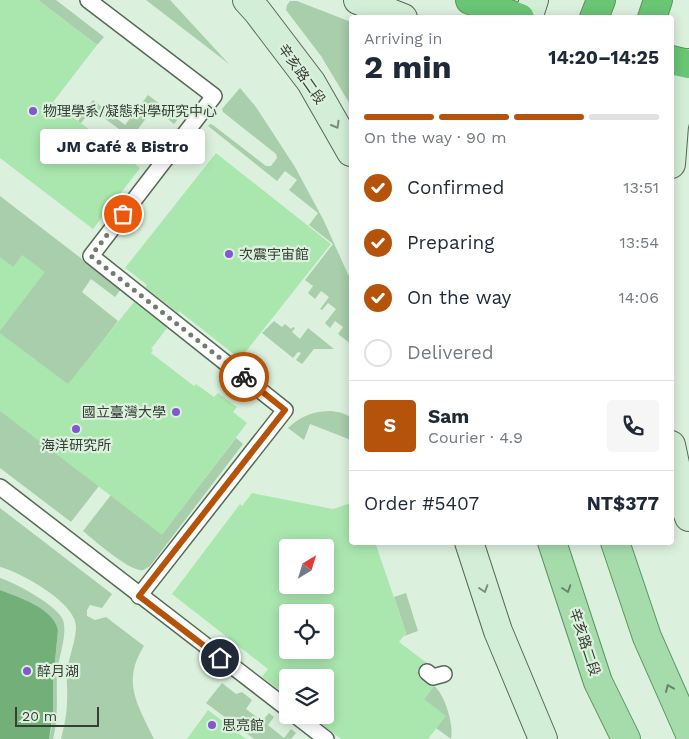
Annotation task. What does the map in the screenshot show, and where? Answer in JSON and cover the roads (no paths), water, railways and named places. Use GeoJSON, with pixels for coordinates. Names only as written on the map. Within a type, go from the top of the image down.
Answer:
{"type":"FeatureCollection","features":[{"type":"Feature","properties":{"kind":"highway"},"geometry":{"type":"LineString","coordinates":[[470,0],[512,15]]}},
{"type":"Feature","properties":{"kind":"highway"},"geometry":{"type":"LineString","coordinates":[[595,15],[601,0]]}},
{"type":"Feature","properties":{"kind":"highway"},"geometry":{"type":"LineString","coordinates":[[653,15],[658,0]]}},
{"type":"Feature","properties":{"kind":"highway"},"geometry":{"type":"LineString","coordinates":[[674,60],[689,63]]}},
{"type":"Feature","properties":{"kind":"main road","name":"辛亥路二段"},"geometry":{"type":"LineString","coordinates":[[247,0],[311,82],[349,148]]}},
{"type":"Feature","properties":{"kind":"main road"},"geometry":{"type":"LineString","coordinates":[[358,0],[396,15]]}},
{"type":"Feature","properties":{"kind":"main road"},"geometry":{"type":"LineString","coordinates":[[529,15],[534,0]]}},
{"type":"Feature","properties":{"kind":"main road"},"geometry":{"type":"LineString","coordinates":[[674,126],[676,92],[689,63]]}},
{"type":"Feature","properties":{"kind":"main road"},"geometry":{"type":"LineString","coordinates":[[674,459],[683,501],[689,517]]}},
{"type":"Feature","properties":{"kind":"main road"},"geometry":{"type":"LineString","coordinates":[[470,545],[498,631],[543,739]]}},
{"type":"Feature","properties":{"kind":"main road","name":"辛亥路二段"},"geometry":{"type":"LineString","coordinates":[[553,545],[598,682],[626,739]]}},
{"type":"Feature","properties":{"kind":"main road"},"geometry":{"type":"LineString","coordinates":[[616,545],[648,638],[689,732]]}},
{"type":"Feature","properties":{"kind":"lane"},"geometry":{"type":"LineString","coordinates":[[88,0],[214,96],[91,256],[285,410],[139,596]]}},
{"type":"Feature","properties":{"kind":"lane"},"geometry":{"type":"LineString","coordinates":[[0,487],[279,702]]}},
{"type":"Feature","properties":{"kind":"lane"},"geometry":{"type":"LineString","coordinates":[[427,672],[433,677],[444,674]]}},
{"type":"Feature","properties":{"kind":"lane"},"geometry":{"type":"LineString","coordinates":[[307,724],[326,739]]}},
{"type":"Feature","properties":{"kind":"place","name":"物理學系/凝態科學研究中心"},"geometry":{"type":"Point","coordinates":[33,111]}},
{"type":"Feature","properties":{"kind":"place","name":"JM Café & Bistro"},"geometry":{"type":"Point","coordinates":[123,214]}},
{"type":"Feature","properties":{"kind":"place","name":"次震宇宙館"},"geometry":{"type":"Point","coordinates":[229,254]}},
{"type":"Feature","properties":{"kind":"place","name":"國立臺灣大學"},"geometry":{"type":"Point","coordinates":[176,412]}},
{"type":"Feature","properties":{"kind":"place","name":"海洋研究所"},"geometry":{"type":"Point","coordinates":[76,429]}},
{"type":"Feature","properties":{"kind":"place","name":"醉月湖"},"geometry":{"type":"Point","coordinates":[27,671]}},
{"type":"Feature","properties":{"kind":"place","name":"思亮館"},"geometry":{"type":"Point","coordinates":[212,725]}}]}
